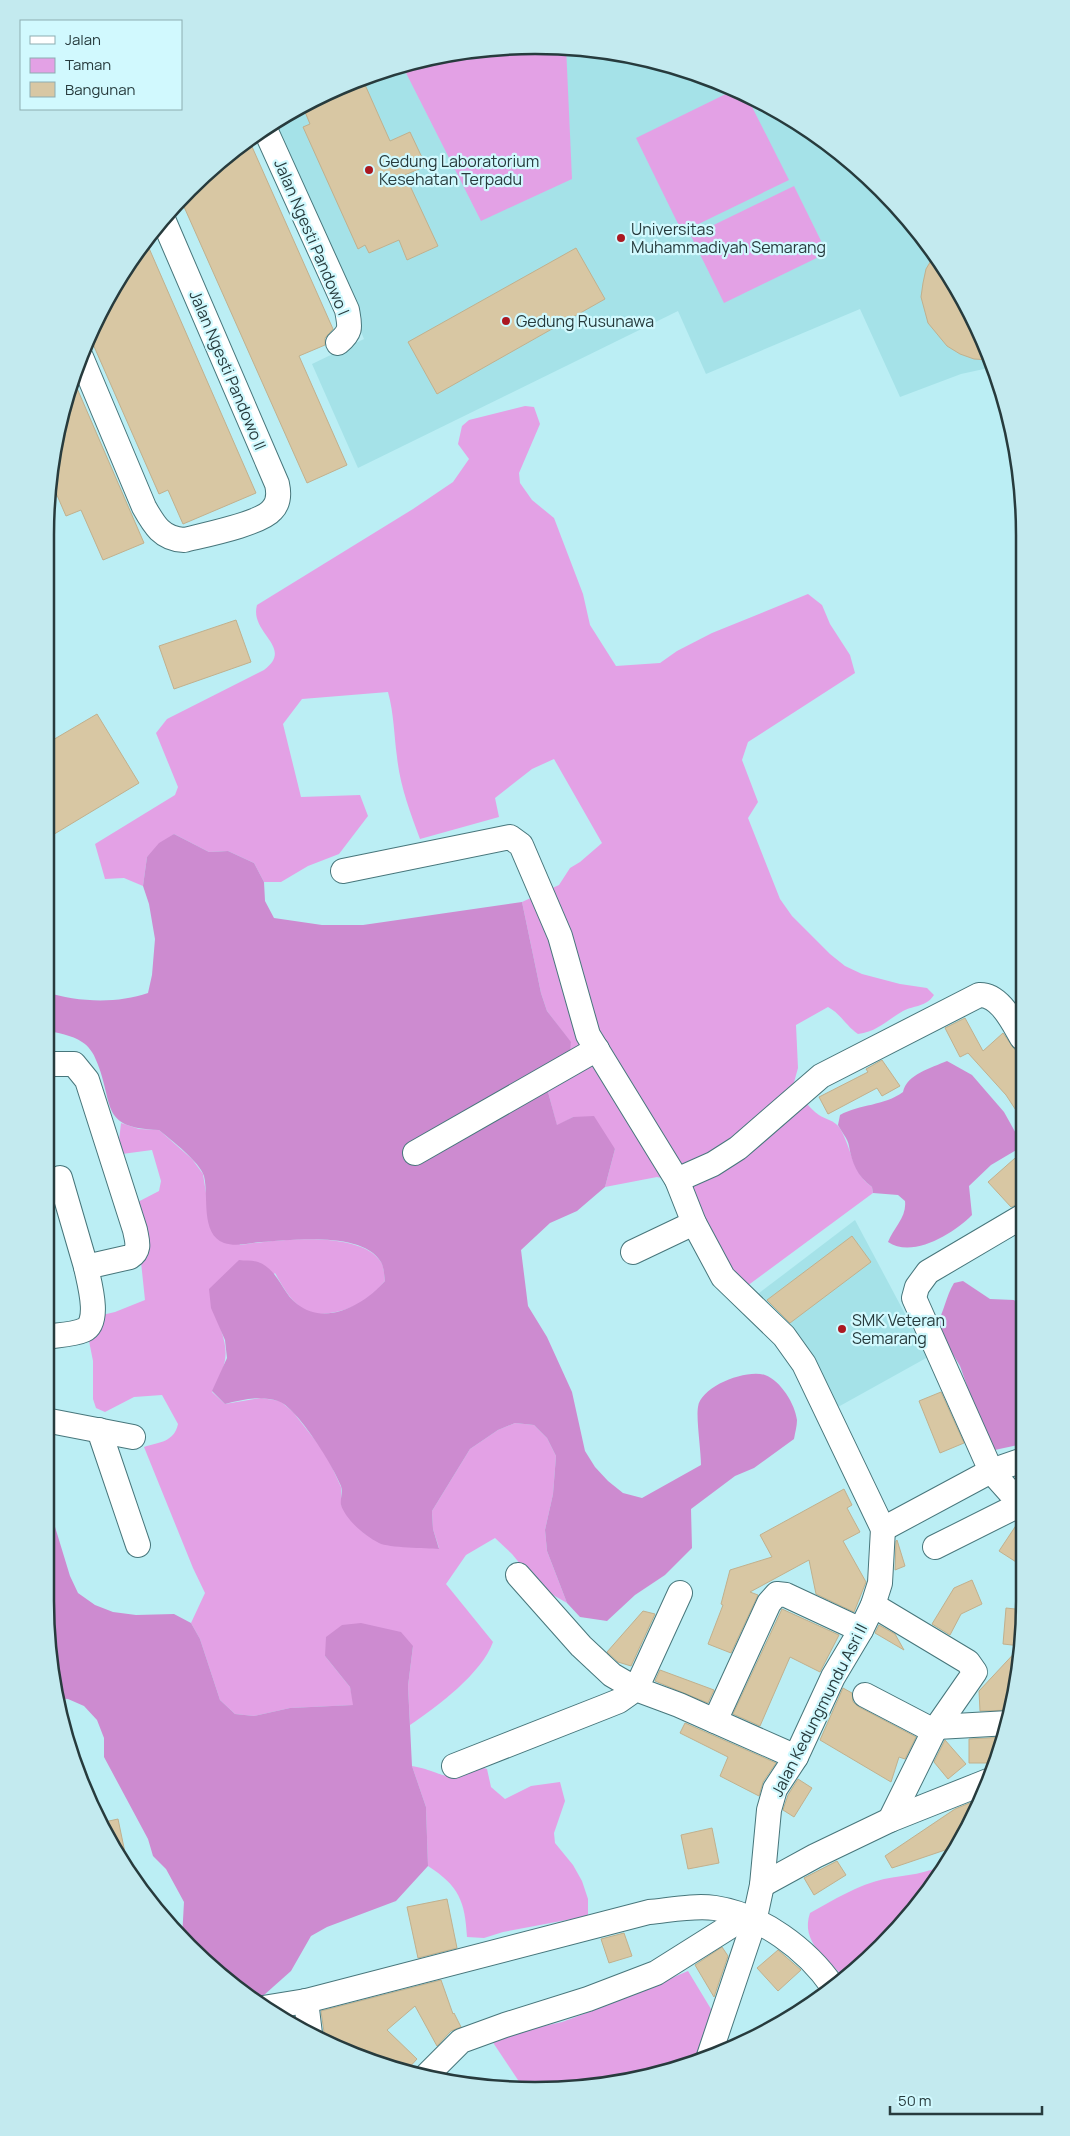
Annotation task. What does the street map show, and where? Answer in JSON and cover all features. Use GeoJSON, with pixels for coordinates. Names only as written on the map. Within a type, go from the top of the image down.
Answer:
{"type":"FeatureCollection","features":[{"type":"Feature","properties":{"kind":"street","name":"Jalan Ngesti Pandowo I"},"geometry":{"type":"LineString","coordinates":[[268,135],[347,310],[350,327],[348,335],[338,344]]}},
{"type":"Feature","properties":{"kind":"street","name":"Jalan Ngesti Pandowo II"},"geometry":{"type":"LineString","coordinates":[[85,365],[144,507],[157,530],[175,540],[184,540],[263,518],[274,509],[277,501],[277,484],[166,226]]}},
{"type":"Feature","properties":{"kind":"street"},"geometry":{"type":"LineString","coordinates":[[343,871],[510,837],[516,839],[526,853],[560,936],[581,1016],[596,1049],[677,1180],[694,1223],[723,1277],[784,1336],[804,1364],[883,1529],[990,1471],[1016,1463]]}},
{"type":"Feature","properties":{"kind":"street"},"geometry":{"type":"LineString","coordinates":[[677,1180],[713,1164],[738,1148],[821,1076],[979,995],[985,995],[993,999],[1003,1009],[1016,1029]]}},
{"type":"Feature","properties":{"kind":"street"},"geometry":{"type":"LineString","coordinates":[[415,1153],[596,1049]]}},
{"type":"Feature","properties":{"kind":"street"},"geometry":{"type":"LineString","coordinates":[[54,1064],[74,1064],[87,1080],[135,1230],[138,1247],[135,1254],[109,1263],[86,1267]]}},
{"type":"Feature","properties":{"kind":"street"},"geometry":{"type":"LineString","coordinates":[[54,1335],[86,1329],[93,1321],[93,1308],[86,1267],[60,1178]]}},
{"type":"Feature","properties":{"kind":"street"},"geometry":{"type":"LineString","coordinates":[[1016,1220],[928,1272],[917,1287],[914,1298],[990,1471],[1016,1501]]}},
{"type":"Feature","properties":{"kind":"street"},"geometry":{"type":"LineString","coordinates":[[633,1252],[694,1223]]}},
{"type":"Feature","properties":{"kind":"street"},"geometry":{"type":"LineString","coordinates":[[54,1422],[133,1437]]}},
{"type":"Feature","properties":{"kind":"street"},"geometry":{"type":"LineString","coordinates":[[99,1430],[138,1545]]}},
{"type":"Feature","properties":{"kind":"street"},"geometry":{"type":"LineString","coordinates":[[935,1547],[1016,1509]]}},
{"type":"Feature","properties":{"kind":"street","name":"Jalan Kedungmundu Asri II"},"geometry":{"type":"LineString","coordinates":[[711,2049],[749,1919],[762,1885],[769,1810],[775,1789],[796,1756],[833,1677],[861,1630],[872,1605],[880,1583],[883,1529]]}},
{"type":"Feature","properties":{"kind":"street"},"geometry":{"type":"LineString","coordinates":[[518,1575],[581,1646],[612,1675],[636,1689],[796,1756]]}},
{"type":"Feature","properties":{"kind":"street"},"geometry":{"type":"LineString","coordinates":[[454,1766],[619,1701],[636,1689],[680,1593]]}},
{"type":"Feature","properties":{"kind":"street"},"geometry":{"type":"LineString","coordinates":[[715,1721],[769,1603],[776,1594],[786,1595],[861,1630]]}},
{"type":"Feature","properties":{"kind":"street"},"geometry":{"type":"LineString","coordinates":[[872,1605],[968,1662],[975,1669],[974,1675],[936,1729],[890,1820]]}},
{"type":"Feature","properties":{"kind":"street"},"geometry":{"type":"LineString","coordinates":[[865,1695],[936,1729],[1000,1727]]}},
{"type":"Feature","properties":{"kind":"street"},"geometry":{"type":"LineString","coordinates":[[762,1885],[815,1856],[890,1820],[980,1784]]}},
{"type":"Feature","properties":{"kind":"street"},"geometry":{"type":"LineString","coordinates":[[276,2006],[306,2001],[650,1912],[714,1908],[749,1919],[789,1942],[829,1982]]}},
{"type":"Feature","properties":{"kind":"street"},"geometry":{"type":"LineString","coordinates":[[431,2071],[462,2042],[505,2025],[588,2000],[656,1973],[749,1919]]}},
{"type":"Feature","properties":{"kind":"street"},"geometry":{"type":"LineString","coordinates":[[306,2001],[309,2026]]}},
{"type":"Feature","properties":{"kind":"shaded area","name":"Universitas Muhammadiyah Semarang"},"geometry":{"type":"Polygon","coordinates":[[[535,54],[566,55],[629,63],[690,79],[748,103],[776,118],[828,153],[875,195],[917,242],[952,294],[967,322],[987,368],[961,374],[900,397],[860,309],[706,374],[678,311],[358,468],[312,364],[364,339],[275,131],[322,103],[351,90],[410,70],[472,58],[535,54]]]}},
{"type":"Feature","properties":{"kind":"shaded area"},"geometry":{"type":"Polygon","coordinates":[[[174,834],[209,852],[228,851],[254,863],[264,882],[265,901],[274,918],[322,925],[363,925],[522,902],[541,993],[547,1011],[571,1042],[569,1061],[557,1076],[548,1092],[557,1125],[573,1117],[594,1116],[615,1149],[605,1187],[577,1211],[550,1223],[521,1250],[528,1306],[547,1337],[572,1392],[585,1451],[595,1467],[608,1481],[623,1493],[642,1498],[701,1465],[698,1407],[701,1399],[707,1392],[716,1386],[736,1377],[757,1374],[765,1375],[782,1388],[790,1400],[797,1420],[794,1439],[754,1468],[735,1476],[691,1509],[692,1548],[665,1575],[635,1595],[607,1621],[580,1617],[567,1603],[547,1551],[545,1530],[553,1494],[556,1456],[547,1438],[534,1425],[515,1423],[498,1430],[470,1449],[432,1511],[433,1529],[439,1549],[399,1547],[379,1543],[362,1532],[347,1516],[341,1505],[341,1486],[331,1466],[314,1439],[295,1414],[286,1406],[278,1401],[265,1398],[225,1404],[212,1391],[227,1358],[225,1340],[211,1308],[209,1289],[239,1260],[256,1261],[265,1265],[297,1304],[308,1311],[320,1313],[344,1310],[367,1298],[385,1281],[381,1262],[372,1252],[359,1246],[343,1242],[307,1239],[233,1245],[224,1243],[216,1238],[211,1232],[208,1223],[204,1176],[197,1164],[159,1130],[140,1128],[117,1119],[108,1101],[102,1076],[89,1047],[74,1038],[54,1032],[54,994],[83,1000],[110,1000],[136,997],[148,993],[152,975],[155,939],[149,904],[143,886],[147,857],[159,843],[174,834]]]}},
{"type":"Feature","properties":{"kind":"shaded area"},"geometry":{"type":"Polygon","coordinates":[[[947,1061],[972,1075],[1004,1112],[1016,1133],[1016,1150],[991,1165],[969,1186],[972,1215],[964,1222],[933,1242],[921,1246],[898,1246],[888,1242],[902,1217],[905,1201],[898,1195],[873,1193],[872,1187],[859,1174],[847,1141],[838,1125],[840,1115],[896,1097],[903,1092],[905,1086],[914,1076],[947,1061]]]}},
{"type":"Feature","properties":{"kind":"shaded area","name":"SMK Veteran Semarang"},"geometry":{"type":"Polygon","coordinates":[[[855,1220],[928,1357],[829,1412],[750,1300],[855,1220]]]}},
{"type":"Feature","properties":{"kind":"shaded area"},"geometry":{"type":"Polygon","coordinates":[[[963,1281],[990,1299],[1014,1300],[1016,1302],[1016,1445],[990,1451],[960,1366],[936,1326],[954,1283],[963,1281]]]}},
{"type":"Feature","properties":{"kind":"shaded area"},"geometry":{"type":"Polygon","coordinates":[[[54,1524],[70,1576],[78,1593],[95,1605],[113,1612],[136,1615],[174,1614],[191,1623],[200,1639],[220,1700],[235,1714],[254,1716],[290,1708],[353,1705],[350,1687],[325,1656],[326,1637],[342,1625],[361,1623],[401,1632],[413,1646],[408,1686],[412,1766],[426,1807],[428,1866],[396,1901],[327,1927],[311,1936],[291,1971],[264,1995],[260,1996],[218,1963],[183,1928],[184,1902],[166,1869],[153,1856],[148,1839],[104,1757],[104,1738],[97,1720],[84,1706],[64,1699],[63,1695],[55,1632],[54,1524]]]}},
{"type":"Feature","properties":{"kind":"green space"},"geometry":{"type":"Polygon","coordinates":[[[535,54],[566,55],[572,179],[481,221],[405,71],[472,58],[535,54]]]}},
{"type":"Feature","properties":{"kind":"green space"},"geometry":{"type":"Polygon","coordinates":[[[727,94],[751,105],[789,180],[682,232],[636,138],[727,94]]]}},
{"type":"Feature","properties":{"kind":"green space"},"geometry":{"type":"Polygon","coordinates":[[[794,186],[827,253],[724,303],[691,236],[794,186]]]}},
{"type":"Feature","properties":{"kind":"green space"},"geometry":{"type":"Polygon","coordinates":[[[525,406],[534,407],[540,424],[519,473],[520,483],[532,500],[554,518],[583,594],[590,625],[616,666],[660,663],[677,651],[712,633],[808,594],[822,605],[830,624],[850,655],[855,673],[748,742],[742,760],[758,802],[748,818],[780,899],[792,916],[830,954],[845,966],[862,974],[900,984],[927,988],[934,995],[924,1004],[903,1011],[865,1033],[858,1034],[828,1007],[796,1025],[798,1068],[793,1086],[815,1112],[839,1127],[856,1167],[865,1181],[872,1187],[873,1193],[743,1289],[685,1184],[657,1177],[605,1187],[615,1149],[573,1117],[557,1126],[548,1092],[571,1043],[547,1011],[541,993],[522,902],[559,885],[570,868],[602,843],[554,759],[532,769],[495,798],[499,817],[420,839],[400,778],[393,716],[388,692],[302,699],[283,724],[301,797],[360,795],[368,816],[339,854],[308,866],[281,882],[264,882],[254,863],[228,851],[209,852],[174,834],[147,857],[143,886],[124,878],[105,879],[95,844],[175,795],[178,787],[156,733],[167,719],[264,670],[272,662],[275,654],[273,647],[259,624],[256,615],[257,605],[413,509],[453,482],[469,459],[458,444],[462,426],[469,420],[525,406]]]}},
{"type":"Feature","properties":{"kind":"green space"},"geometry":{"type":"Polygon","coordinates":[[[121,1123],[139,1129],[159,1130],[192,1159],[203,1174],[206,1193],[240,1245],[294,1239],[336,1241],[355,1245],[370,1252],[381,1262],[385,1281],[373,1293],[354,1306],[338,1312],[320,1314],[314,1314],[301,1308],[286,1292],[275,1273],[219,1324],[226,1351],[224,1365],[212,1392],[225,1404],[261,1398],[280,1401],[293,1412],[326,1454],[341,1487],[341,1505],[365,1534],[439,1548],[433,1529],[432,1511],[470,1449],[498,1430],[515,1423],[534,1425],[547,1438],[556,1456],[553,1494],[545,1530],[547,1551],[567,1603],[539,1587],[512,1554],[495,1538],[466,1555],[446,1584],[493,1642],[479,1666],[458,1688],[410,1725],[408,1686],[413,1646],[325,1656],[350,1687],[354,1705],[290,1708],[254,1716],[235,1714],[220,1700],[200,1639],[191,1623],[205,1593],[144,1447],[170,1438],[178,1424],[162,1395],[134,1397],[105,1412],[96,1408],[93,1399],[93,1361],[89,1341],[102,1315],[145,1300],[141,1262],[146,1254],[132,1205],[159,1191],[161,1181],[152,1150],[122,1154],[119,1141],[121,1123]]]}},
{"type":"Feature","properties":{"kind":"green space"},"geometry":{"type":"Polygon","coordinates":[[[412,1766],[450,1776],[466,1772],[478,1766],[487,1769],[491,1787],[505,1799],[531,1786],[560,1782],[565,1801],[554,1833],[555,1843],[573,1865],[582,1881],[588,1899],[588,1916],[503,1932],[484,1938],[467,1937],[462,1904],[458,1895],[447,1880],[428,1866],[426,1807],[412,1766]]]}},
{"type":"Feature","properties":{"kind":"green space"},"geometry":{"type":"Polygon","coordinates":[[[934,1869],[897,1918],[852,1963],[840,1973],[823,1957],[809,1933],[810,1913],[864,1885],[884,1879],[934,1869]]]}},
{"type":"Feature","properties":{"kind":"green space"},"geometry":{"type":"Polygon","coordinates":[[[688,1971],[714,2014],[705,2051],[660,2066],[629,2073],[566,2081],[519,2081],[490,2038],[562,2022],[608,2005],[688,1971]]]}},
{"type":"Feature","properties":{"kind":"building","name":"Gedung Laboratorium Kesehatan Terpadu"},"geometry":{"type":"Polygon","coordinates":[[[365,85],[390,141],[410,132],[426,166],[405,175],[438,246],[407,260],[399,240],[369,253],[365,245],[358,249],[303,127],[310,124],[305,112],[365,85]]]}},
{"type":"Feature","properties":{"kind":"building"},"geometry":{"type":"Polygon","coordinates":[[[252,146],[333,329],[325,338],[325,345],[299,356],[347,465],[307,483],[184,207],[218,173],[252,146]]]}},
{"type":"Feature","properties":{"kind":"building"},"geometry":{"type":"Polygon","coordinates":[[[149,248],[256,493],[183,524],[168,490],[159,494],[93,344],[118,294],[149,248]]]}},
{"type":"Feature","properties":{"kind":"building","name":"Gedung Rusunawa"},"geometry":{"type":"Polygon","coordinates":[[[576,248],[605,299],[437,394],[408,342],[576,248]]]}},
{"type":"Feature","properties":{"kind":"building"},"geometry":{"type":"Polygon","coordinates":[[[930,262],[952,294],[983,360],[974,359],[960,354],[947,346],[928,323],[921,297],[926,269],[930,262]]]}},
{"type":"Feature","properties":{"kind":"building"},"geometry":{"type":"Polygon","coordinates":[[[77,388],[144,543],[103,560],[81,510],[66,516],[56,493],[63,441],[77,388]]]}},
{"type":"Feature","properties":{"kind":"building"},"geometry":{"type":"Polygon","coordinates":[[[236,620],[251,662],[174,689],[159,646],[236,620]]]}},
{"type":"Feature","properties":{"kind":"building"},"geometry":{"type":"Polygon","coordinates":[[[97,714],[139,783],[54,834],[54,739],[97,714]]]}},
{"type":"Feature","properties":{"kind":"building"},"geometry":{"type":"Polygon","coordinates":[[[965,1018],[983,1051],[1003,1033],[1016,1050],[1016,1110],[1006,1095],[968,1053],[960,1057],[945,1028],[965,1018]]]}},
{"type":"Feature","properties":{"kind":"building"},"geometry":{"type":"Polygon","coordinates":[[[882,1060],[900,1086],[882,1096],[877,1088],[828,1114],[819,1097],[868,1072],[866,1069],[882,1060]]]}},
{"type":"Feature","properties":{"kind":"building"},"geometry":{"type":"Polygon","coordinates":[[[1016,1157],[1016,1205],[1011,1207],[988,1182],[1016,1157]]]}},
{"type":"Feature","properties":{"kind":"building"},"geometry":{"type":"Polygon","coordinates":[[[852,1236],[871,1262],[790,1323],[767,1300],[852,1236]]]}},
{"type":"Feature","properties":{"kind":"building"},"geometry":{"type":"Polygon","coordinates":[[[941,1392],[964,1443],[940,1453],[919,1401],[941,1392]]]}},
{"type":"Feature","properties":{"kind":"building"},"geometry":{"type":"Polygon","coordinates":[[[844,1489],[852,1505],[847,1508],[860,1532],[843,1541],[866,1582],[854,1612],[816,1594],[809,1560],[750,1592],[758,1595],[731,1653],[708,1644],[723,1605],[721,1604],[730,1570],[772,1557],[760,1535],[844,1489]]]}},
{"type":"Feature","properties":{"kind":"building"},"geometry":{"type":"Polygon","coordinates":[[[1016,1526],[1016,1562],[999,1551],[1016,1526]]]}},
{"type":"Feature","properties":{"kind":"building"},"geometry":{"type":"Polygon","coordinates":[[[896,1541],[905,1566],[895,1570],[896,1541]]]}},
{"type":"Feature","properties":{"kind":"building"},"geometry":{"type":"Polygon","coordinates":[[[972,1580],[982,1604],[961,1614],[950,1635],[932,1624],[954,1588],[972,1580]]]}},
{"type":"Feature","properties":{"kind":"building"},"geometry":{"type":"Polygon","coordinates":[[[1006,1608],[1016,1609],[1014,1645],[1003,1644],[1006,1608]]]}},
{"type":"Feature","properties":{"kind":"building"},"geometry":{"type":"Polygon","coordinates":[[[782,1609],[839,1635],[820,1672],[790,1657],[760,1726],[733,1714],[782,1609]]]}},
{"type":"Feature","properties":{"kind":"building"},"geometry":{"type":"Polygon","coordinates":[[[643,1611],[655,1614],[631,1666],[618,1662],[607,1652],[643,1611]]]}},
{"type":"Feature","properties":{"kind":"building"},"geometry":{"type":"Polygon","coordinates":[[[879,1625],[895,1634],[904,1650],[875,1633],[879,1625]]]}},
{"type":"Feature","properties":{"kind":"building"},"geometry":{"type":"Polygon","coordinates":[[[1013,1655],[1004,1710],[980,1711],[979,1691],[1013,1655]]]}},
{"type":"Feature","properties":{"kind":"building"},"geometry":{"type":"Polygon","coordinates":[[[660,1670],[714,1690],[708,1703],[655,1681],[660,1670]]]}},
{"type":"Feature","properties":{"kind":"building"},"geometry":{"type":"Polygon","coordinates":[[[843,1688],[852,1693],[853,1702],[859,1707],[916,1737],[905,1759],[899,1757],[891,1782],[820,1740],[843,1688]]]}},
{"type":"Feature","properties":{"kind":"building"},"geometry":{"type":"Polygon","coordinates":[[[685,1723],[776,1763],[763,1782],[759,1796],[720,1776],[728,1757],[680,1733],[685,1723]]]}},
{"type":"Feature","properties":{"kind":"building"},"geometry":{"type":"Polygon","coordinates":[[[997,1737],[988,1763],[969,1763],[969,1739],[997,1737]]]}},
{"type":"Feature","properties":{"kind":"building"},"geometry":{"type":"Polygon","coordinates":[[[945,1740],[966,1764],[948,1779],[934,1762],[945,1740]]]}},
{"type":"Feature","properties":{"kind":"building"},"geometry":{"type":"Polygon","coordinates":[[[798,1779],[812,1788],[794,1817],[783,1810],[788,1795],[798,1779]]]}},
{"type":"Feature","properties":{"kind":"building"},"geometry":{"type":"Polygon","coordinates":[[[972,1802],[947,1849],[892,1868],[885,1856],[955,1809],[972,1802]]]}},
{"type":"Feature","properties":{"kind":"building"},"geometry":{"type":"Polygon","coordinates":[[[118,1819],[125,1853],[118,1842],[107,1821],[118,1819]]]}},
{"type":"Feature","properties":{"kind":"building"},"geometry":{"type":"Polygon","coordinates":[[[712,1828],[719,1863],[688,1869],[681,1835],[712,1828]]]}},
{"type":"Feature","properties":{"kind":"building"},"geometry":{"type":"Polygon","coordinates":[[[837,1861],[846,1875],[814,1895],[804,1878],[837,1861]]]}},
{"type":"Feature","properties":{"kind":"building"},"geometry":{"type":"Polygon","coordinates":[[[447,1899],[457,1948],[418,1958],[407,1907],[447,1899]]]}},
{"type":"Feature","properties":{"kind":"building"},"geometry":{"type":"Polygon","coordinates":[[[624,1933],[632,1956],[609,1963],[601,1939],[624,1933]]]}},
{"type":"Feature","properties":{"kind":"building"},"geometry":{"type":"Polygon","coordinates":[[[722,1947],[728,1956],[714,1997],[695,1965],[722,1947]]]}},
{"type":"Feature","properties":{"kind":"building"},"geometry":{"type":"Polygon","coordinates":[[[778,1950],[801,1970],[778,1991],[757,1968],[778,1950]]]}},
{"type":"Feature","properties":{"kind":"building"},"geometry":{"type":"Polygon","coordinates":[[[441,1980],[453,2014],[461,2027],[451,2031],[437,2046],[415,2006],[387,2030],[417,2059],[410,2066],[380,2057],[324,2034],[321,2011],[441,1980]]]}},
{"type":"Feature","properties":{"kind":"place","name":"Gedung Laboratorium Kesehatan Terpadu"},"geometry":{"type":"Point","coordinates":[369,170]}},
{"type":"Feature","properties":{"kind":"place","name":"Universitas Muhammadiyah Semarang"},"geometry":{"type":"Point","coordinates":[621,238]}},
{"type":"Feature","properties":{"kind":"place","name":"Gedung Rusunawa"},"geometry":{"type":"Point","coordinates":[506,321]}},
{"type":"Feature","properties":{"kind":"place","name":"SMK Veteran Semarang"},"geometry":{"type":"Point","coordinates":[842,1329]}}]}
